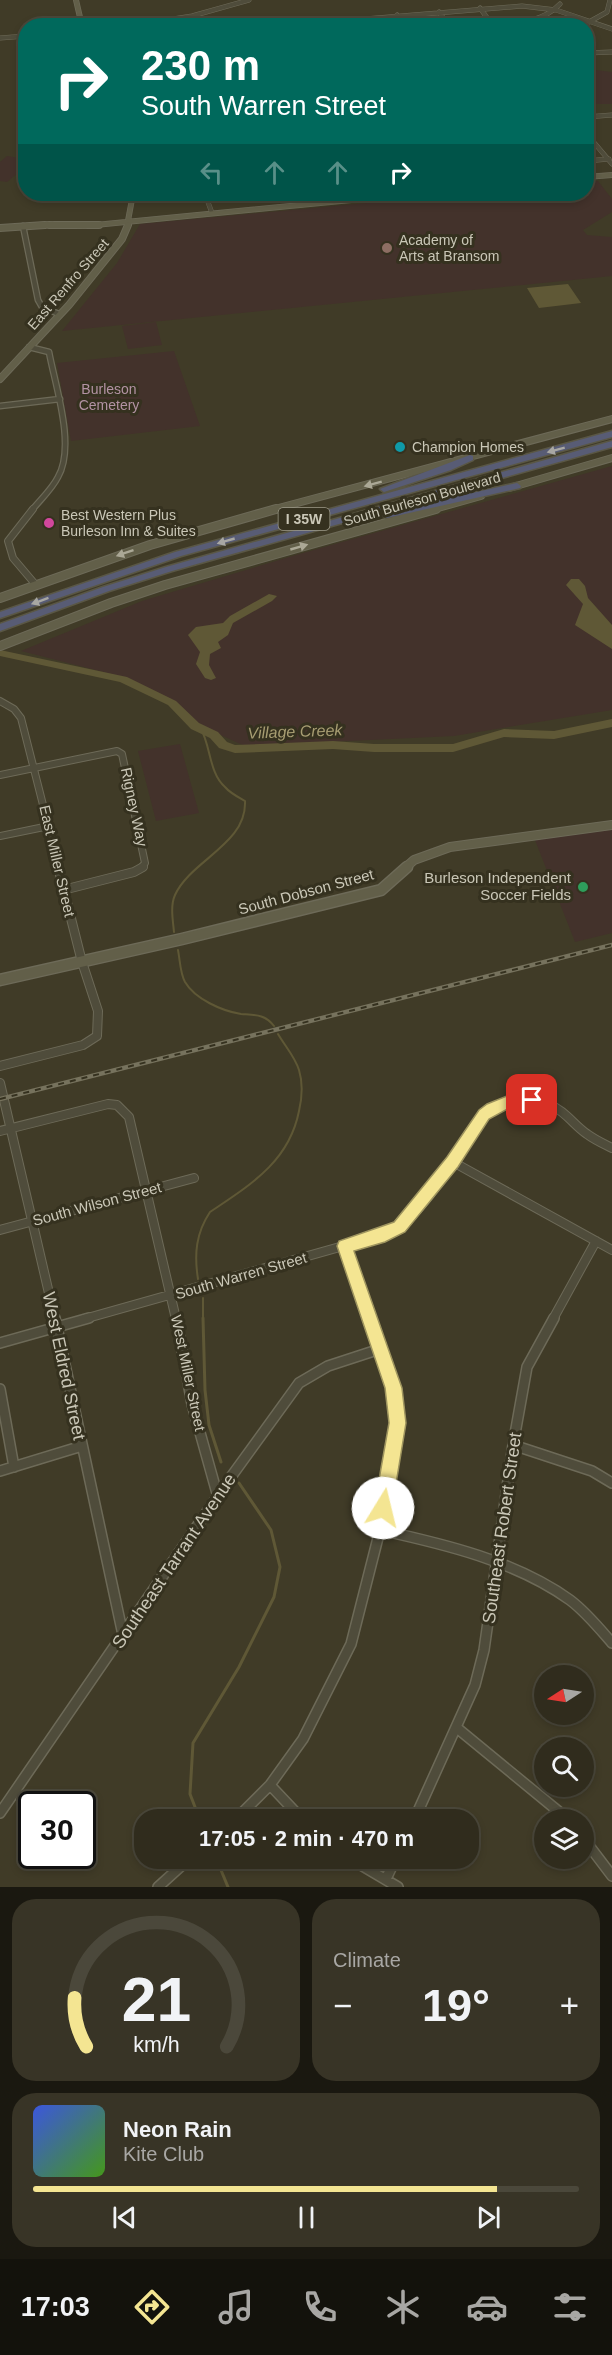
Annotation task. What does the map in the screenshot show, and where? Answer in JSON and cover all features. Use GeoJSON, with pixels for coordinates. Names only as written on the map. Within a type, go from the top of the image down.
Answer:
{"type":"FeatureCollection","features":[{"type":"Feature","properties":{"kind":"highway","name":"I 35W"},"geometry":{"type":"LineString","coordinates":[[2,627],[256,538],[612,434]]}},
{"type":"Feature","properties":{"kind":"highway","name":"I 35W"},"geometry":{"type":"LineString","coordinates":[[0,615],[142,565],[256,538],[612,444]]}},
{"type":"Feature","properties":{"kind":"highway"},"geometry":{"type":"LineString","coordinates":[[256,538],[470,458]]}},
{"type":"Feature","properties":{"kind":"highway"},"geometry":{"type":"LineString","coordinates":[[256,538],[516,486]]}},
{"type":"Feature","properties":{"kind":"main road"},"geometry":{"type":"LineString","coordinates":[[76,0],[80,18]]}},
{"type":"Feature","properties":{"kind":"main road"},"geometry":{"type":"LineString","coordinates":[[594,176],[612,175]]}},
{"type":"Feature","properties":{"kind":"main road","name":"East Renfro Street"},"geometry":{"type":"LineString","coordinates":[[0,379],[103,265],[124,234],[130,220],[133,201]]}},
{"type":"Feature","properties":{"kind":"main road"},"geometry":{"type":"LineString","coordinates":[[0,228],[130,220],[337,201]]}},
{"type":"Feature","properties":{"kind":"main road"},"geometry":{"type":"LineString","coordinates":[[108,221],[132,212]]}},
{"type":"Feature","properties":{"kind":"main road"},"geometry":{"type":"LineString","coordinates":[[96,225],[130,220]]}},
{"type":"Feature","properties":{"kind":"main road"},"geometry":{"type":"LineString","coordinates":[[49,225],[113,227],[124,234]]}},
{"type":"Feature","properties":{"kind":"main road","name":"South Burleson Boulevard"},"geometry":{"type":"LineString","coordinates":[[0,598],[137,549],[212,527],[612,419]]}},
{"type":"Feature","properties":{"kind":"main road","name":"South Burleson Boulevard"},"geometry":{"type":"LineString","coordinates":[[0,646],[165,585],[612,458]]}},
{"type":"Feature","properties":{"kind":"main road","name":"South Dobson Street"},"geometry":{"type":"LineString","coordinates":[[0,980],[381,890],[414,860],[450,847],[612,825]]}},
{"type":"Feature","properties":{"kind":"street"},"geometry":{"type":"LineString","coordinates":[[179,18],[249,0]]}},
{"type":"Feature","properties":{"kind":"street"},"geometry":{"type":"LineString","coordinates":[[594,20],[608,12],[611,6],[610,0]]}},
{"type":"Feature","properties":{"kind":"street"},"geometry":{"type":"LineString","coordinates":[[536,18],[555,10],[560,4]]}},
{"type":"Feature","properties":{"kind":"street"},"geometry":{"type":"LineString","coordinates":[[355,18],[522,6],[555,10],[578,18]]}},
{"type":"Feature","properties":{"kind":"street"},"geometry":{"type":"LineString","coordinates":[[480,8],[488,18]]}},
{"type":"Feature","properties":{"kind":"street"},"geometry":{"type":"LineString","coordinates":[[439,12],[443,18]]}},
{"type":"Feature","properties":{"kind":"street"},"geometry":{"type":"LineString","coordinates":[[594,24],[612,29]]}},
{"type":"Feature","properties":{"kind":"street"},"geometry":{"type":"LineString","coordinates":[[0,38],[18,37]]}},
{"type":"Feature","properties":{"kind":"street"},"geometry":{"type":"LineString","coordinates":[[594,52],[610,51]]}},
{"type":"Feature","properties":{"kind":"street"},"geometry":{"type":"LineString","coordinates":[[594,116],[612,115]]}},
{"type":"Feature","properties":{"kind":"street"},"geometry":{"type":"LineString","coordinates":[[594,143],[610,162]]}},
{"type":"Feature","properties":{"kind":"street"},"geometry":{"type":"LineString","coordinates":[[594,161],[610,162]]}},
{"type":"Feature","properties":{"kind":"street"},"geometry":{"type":"LineString","coordinates":[[207,201],[212,213]]}},
{"type":"Feature","properties":{"kind":"street"},"geometry":{"type":"LineString","coordinates":[[23,226],[38,300],[42,307],[59,314]]}},
{"type":"Feature","properties":{"kind":"street"},"geometry":{"type":"LineString","coordinates":[[29,347],[49,352],[60,399],[66,440],[62,468],[48,491],[10,536],[8,545],[12,556],[35,584]]}},
{"type":"Feature","properties":{"kind":"street"},"geometry":{"type":"LineString","coordinates":[[0,406],[60,399]]}},
{"type":"Feature","properties":{"kind":"street","name":"East Miller Street"},"geometry":{"type":"LineString","coordinates":[[0,701],[14,709],[21,718],[63,890],[98,1011],[98,1031],[91,1042],[83,1046],[0,1066]]}},
{"type":"Feature","properties":{"kind":"street","name":"Rigney Way"},"geometry":{"type":"LineString","coordinates":[[35,768],[117,751],[124,759],[136,812],[143,866],[134,872],[63,890]]}},
{"type":"Feature","properties":{"kind":"street"},"geometry":{"type":"LineString","coordinates":[[0,775],[35,768]]}},
{"type":"Feature","properties":{"kind":"street"},"geometry":{"type":"LineString","coordinates":[[0,836],[49,826]]}},
{"type":"Feature","properties":{"kind":"street","name":"West Eldred Street"},"geometry":{"type":"LineString","coordinates":[[0,1083],[34,1221],[55,1328],[123,1635]]}},
{"type":"Feature","properties":{"kind":"street","name":"South Warren Street"},"geometry":{"type":"LineString","coordinates":[[0,1343],[385,1235],[400,1227],[453,1162],[484,1114],[502,1103],[522,1099],[543,1102],[567,1113],[584,1131],[612,1148]]}},
{"type":"Feature","properties":{"kind":"street","name":"West Miller Street"},"geometry":{"type":"LineString","coordinates":[[11,1128],[108,1104],[123,1110],[129,1117],[158,1247],[172,1296],[192,1404],[218,1497]]}},
{"type":"Feature","properties":{"kind":"street"},"geometry":{"type":"LineString","coordinates":[[0,1131],[11,1128]]}},
{"type":"Feature","properties":{"kind":"street"},"geometry":{"type":"LineString","coordinates":[[453,1162],[612,1250]]}},
{"type":"Feature","properties":{"kind":"street","name":"South Wilson Street"},"geometry":{"type":"LineString","coordinates":[[0,1230],[194,1179]]}},
{"type":"Feature","properties":{"kind":"street","name":"Southeast Robert Street"},"geometry":{"type":"LineString","coordinates":[[419,1809],[457,1728],[477,1676],[497,1564],[513,1446],[527,1367],[596,1241]]}},
{"type":"Feature","properties":{"kind":"street"},"geometry":{"type":"LineString","coordinates":[[246,1809],[270,1785],[303,1739],[351,1644],[380,1530],[398,1423],[393,1388],[345,1246]]}},
{"type":"Feature","properties":{"kind":"street","name":"Southeast Tarrant Avenue"},"geometry":{"type":"LineString","coordinates":[[0,1813],[299,1383],[310,1374],[326,1367],[380,1349]]}},
{"type":"Feature","properties":{"kind":"street"},"geometry":{"type":"LineString","coordinates":[[0,1389],[14,1467]]}},
{"type":"Feature","properties":{"kind":"street"},"geometry":{"type":"LineString","coordinates":[[0,1471],[82,1446]]}},
{"type":"Feature","properties":{"kind":"street"},"geometry":{"type":"LineString","coordinates":[[513,1446],[592,1471],[612,1483]]}},
{"type":"Feature","properties":{"kind":"street"},"geometry":{"type":"LineString","coordinates":[[380,1530],[412,1536],[497,1564],[562,1595],[593,1620],[612,1643]]}},
{"type":"Feature","properties":{"kind":"street"},"geometry":{"type":"LineString","coordinates":[[457,1728],[556,1809]]}},
{"type":"Feature","properties":{"kind":"street"},"geometry":{"type":"LineString","coordinates":[[270,1785],[293,1809]]}},
{"type":"Feature","properties":{"kind":"street"},"geometry":{"type":"LineString","coordinates":[[594,1852],[612,1876]]}},
{"type":"Feature","properties":{"kind":"street"},"geometry":{"type":"LineString","coordinates":[[158,1887],[178,1869]]}},
{"type":"Feature","properties":{"kind":"street"},"geometry":{"type":"LineString","coordinates":[[368,1869],[398,1887]]}},
{"type":"Feature","properties":{"kind":"street"},"geometry":{"type":"LineString","coordinates":[[386,1879],[391,1869]]}},
{"type":"Feature","properties":{"kind":"green space"},"geometry":{"type":"Polygon","coordinates":[[[594,70],[612,72],[612,104],[594,104],[594,70]]]}},
{"type":"Feature","properties":{"kind":"green space"},"geometry":{"type":"Polygon","coordinates":[[[7,156],[18,158],[18,173],[7,182],[0,181],[0,162],[7,156]]]}},
{"type":"Feature","properties":{"kind":"green space","name":"Academy of Arts at Bransom"},"geometry":{"type":"Polygon","coordinates":[[[594,181],[598,181],[612,199],[612,212],[583,230],[587,235],[612,237],[612,276],[62,331],[117,263],[140,224],[388,201],[594,201],[594,181]]]}},
{"type":"Feature","properties":{"kind":"green space"},"geometry":{"type":"Polygon","coordinates":[[[156,322],[162,345],[128,349],[122,326],[156,322]]]}},
{"type":"Feature","properties":{"kind":"green space","name":"Burleson Cemetery"},"geometry":{"type":"Polygon","coordinates":[[[174,351],[200,426],[71,441],[57,363],[174,351]]]}},
{"type":"Feature","properties":{"kind":"green space"},"geometry":{"type":"Polygon","coordinates":[[[612,466],[612,710],[454,736],[245,746],[196,724],[176,703],[127,678],[21,651],[142,601],[612,466]]]}},
{"type":"Feature","properties":{"kind":"green space"},"geometry":{"type":"Polygon","coordinates":[[[180,744],[199,813],[156,821],[138,751],[180,744]]]}},
{"type":"Feature","properties":{"kind":"green space","name":"Burleson Independent Soccer Fields"},"geometry":{"type":"Polygon","coordinates":[[[612,830],[612,933],[575,942],[535,840],[612,830]]]}},
{"type":"Feature","properties":{"kind":"shaded area"},"geometry":{"type":"Polygon","coordinates":[[[568,284],[581,303],[539,308],[527,288],[568,284]]]}},
{"type":"Feature","properties":{"kind":"shaded area"},"geometry":{"type":"Polygon","coordinates":[[[571,579],[579,579],[585,586],[588,598],[612,625],[612,649],[575,625],[583,604],[566,585],[571,579]]]}},
{"type":"Feature","properties":{"kind":"shaded area"},"geometry":{"type":"Polygon","coordinates":[[[269,594],[277,596],[233,623],[228,635],[218,642],[221,648],[210,654],[209,665],[216,678],[211,680],[205,678],[196,664],[200,652],[188,635],[196,627],[223,623],[230,616],[269,594]]]}},
{"type":"Feature","properties":{"kind":"waterway","name":"Village Creek"},"geometry":{"type":"LineString","coordinates":[[0,653],[123,679],[172,703],[195,726],[214,735],[223,745],[235,749],[333,745],[374,748],[453,748],[504,733],[554,735],[612,723]]}},
{"type":"Feature","properties":{"kind":"waterway"},"geometry":{"type":"LineString","coordinates":[[174,932],[172,909],[175,895],[193,872],[237,829],[243,816],[245,801],[229,791],[216,775],[201,729]]}},
{"type":"Feature","properties":{"kind":"waterway"},"geometry":{"type":"LineString","coordinates":[[178,950],[183,978],[195,994],[226,1010],[263,1017],[274,1026]]}},
{"type":"Feature","properties":{"kind":"waterway"},"geometry":{"type":"LineString","coordinates":[[198,1279],[197,1244],[210,1212],[253,1182],[266,1170],[277,1158],[294,1129],[301,1101],[302,1085],[295,1061],[278,1034]]}},
{"type":"Feature","properties":{"kind":"waterway"},"geometry":{"type":"LineString","coordinates":[[203,1298],[203,1318]]}},
{"type":"Feature","properties":{"kind":"waterway"},"geometry":{"type":"LineString","coordinates":[[203,1318],[205,1390],[209,1425],[221,1462]]}},
{"type":"Feature","properties":{"kind":"waterway"},"geometry":{"type":"LineString","coordinates":[[196,1809],[190,1794],[193,1743],[239,1667],[274,1597],[280,1567],[271,1530],[239,1483]]}},
{"type":"Feature","properties":{"kind":"waterway"},"geometry":{"type":"LineString","coordinates":[[221,1869],[228,1887]]}},
{"type":"Feature","properties":{"kind":"railway"},"geometry":{"type":"LineString","coordinates":[[0,1099],[612,945]]}},
{"type":"Feature","properties":{"kind":"place","name":"Academy of Arts at Bransom"},"geometry":{"type":"Point","coordinates":[387,248]}},
{"type":"Feature","properties":{"kind":"place","name":"Champion Homes"},"geometry":{"type":"Point","coordinates":[400,447]}},
{"type":"Feature","properties":{"kind":"place","name":"Best Western Plus Burleson Inn & Suites"},"geometry":{"type":"Point","coordinates":[49,523]}},
{"type":"Feature","properties":{"kind":"place","name":"Burleson Independent Soccer Fields"},"geometry":{"type":"Point","coordinates":[583,887]}},
{"type":"Feature","properties":{"kind":"route"},"geometry":{"type":"LineString","coordinates":[[383,1508],[398,1423],[393,1388],[345,1246],[385,1235],[400,1227],[409,1219],[453,1162],[484,1114],[512,1100],[532,1100]]}}]}
